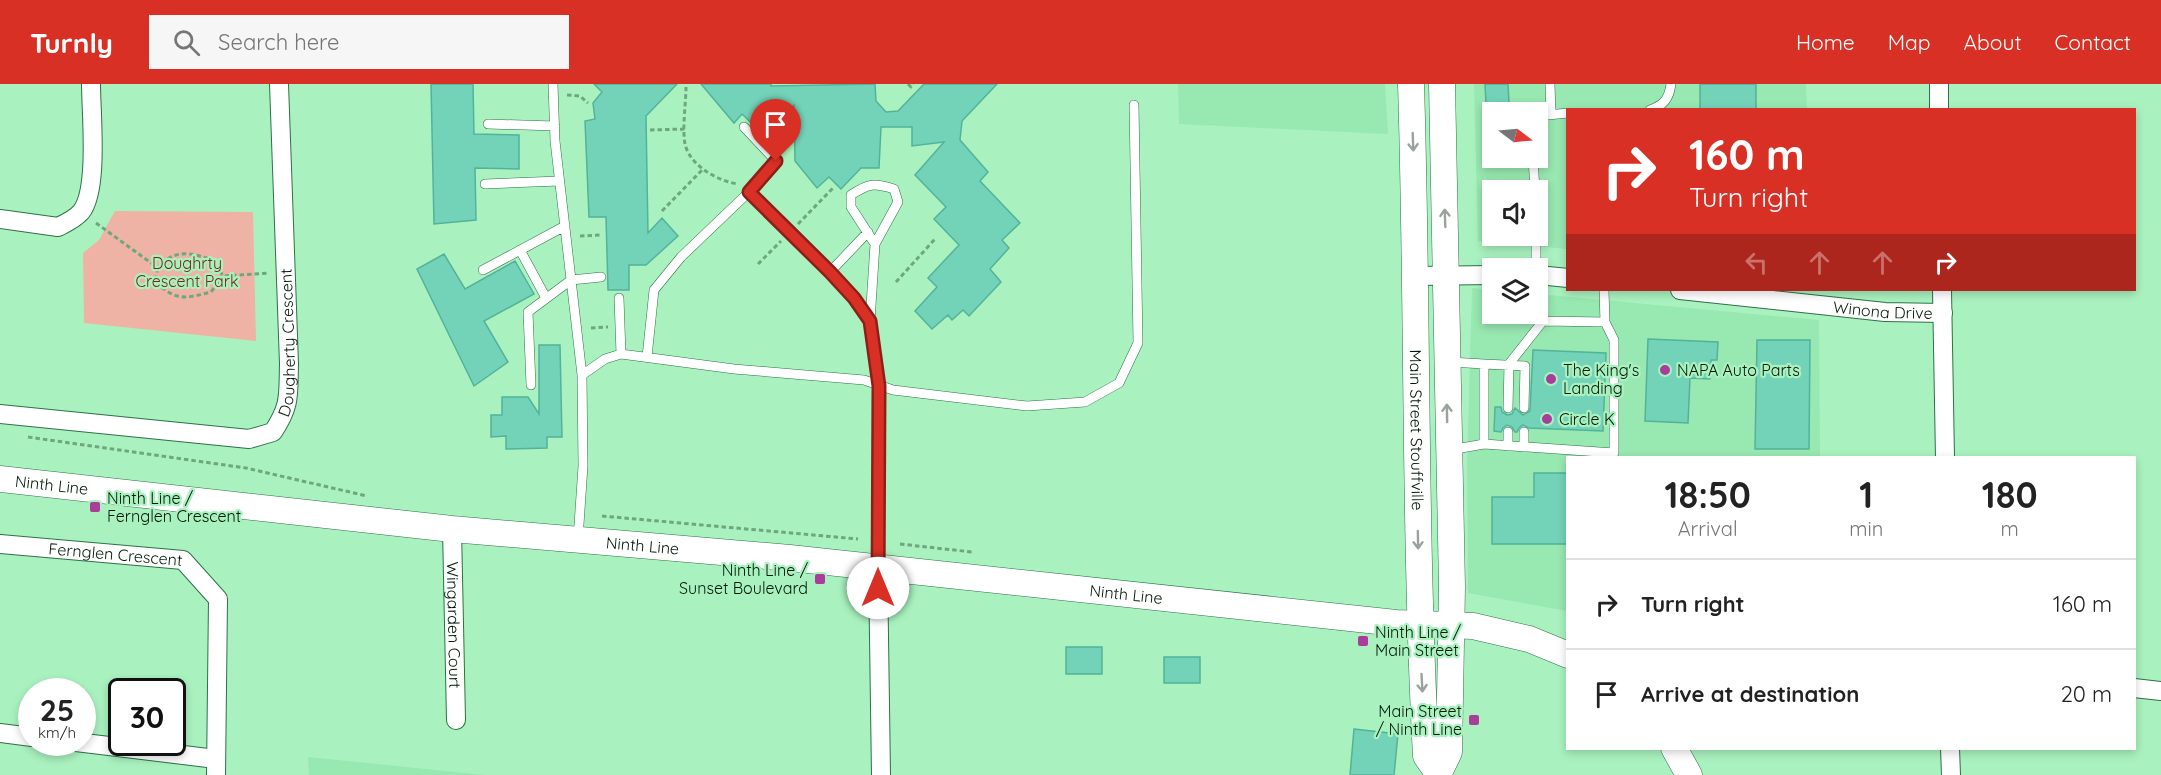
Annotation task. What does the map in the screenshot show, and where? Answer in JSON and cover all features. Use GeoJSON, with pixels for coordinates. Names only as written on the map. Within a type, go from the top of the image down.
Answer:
{"type":"FeatureCollection","features":[{"type":"Feature","properties":{"kind":"main road","name":"Main Street Stouffville"},"geometry":{"type":"LineString","coordinates":[[1411,84],[1416,276],[1419,625],[1426,756],[1438,774],[1449,752],[1451,626],[1442,84]]}},
{"type":"Feature","properties":{"kind":"main road","name":"Ninth Line"},"geometry":{"type":"LineString","coordinates":[[0,479],[452,530],[790,558],[1419,625],[1473,626],[1529,639],[1566,654]]}},
{"type":"Feature","properties":{"kind":"main road"},"geometry":{"type":"LineString","coordinates":[[1675,750],[1689,775]]}},
{"type":"Feature","properties":{"kind":"street"},"geometry":{"type":"LineString","coordinates":[[0,219],[58,227],[81,211],[90,193],[92,175],[91,84]]}},
{"type":"Feature","properties":{"kind":"street","name":"Dougherty Crescent"},"geometry":{"type":"LineString","coordinates":[[0,414],[249,439],[273,432],[284,415],[288,402],[290,364],[279,84]]}},
{"type":"Feature","properties":{"kind":"street"},"geometry":{"type":"LineString","coordinates":[[1939,84],[1940,108]]}},
{"type":"Feature","properties":{"kind":"street"},"geometry":{"type":"LineString","coordinates":[[1416,276],[1482,275]]}},
{"type":"Feature","properties":{"kind":"street"},"geometry":{"type":"LineString","coordinates":[[1548,276],[1566,278]]}},
{"type":"Feature","properties":{"kind":"street","name":"Winona Drive"},"geometry":{"type":"LineString","coordinates":[[1689,291],[1885,312],[1943,313]]}},
{"type":"Feature","properties":{"kind":"street"},"geometry":{"type":"LineString","coordinates":[[1942,291],[1945,456]]}},
{"type":"Feature","properties":{"kind":"street","name":"Wingarden Court"},"geometry":{"type":"LineString","coordinates":[[452,530],[456,720]]}},
{"type":"Feature","properties":{"kind":"street","name":"Fernglen Crescent"},"geometry":{"type":"LineString","coordinates":[[0,544],[183,560],[218,599],[216,767]]}},
{"type":"Feature","properties":{"kind":"street"},"geometry":{"type":"LineString","coordinates":[[878,568],[881,775]]}},
{"type":"Feature","properties":{"kind":"street"},"geometry":{"type":"LineString","coordinates":[[2136,688],[2161,691]]}},
{"type":"Feature","properties":{"kind":"street"},"geometry":{"type":"LineString","coordinates":[[0,734],[18,736]]}},
{"type":"Feature","properties":{"kind":"street"},"geometry":{"type":"LineString","coordinates":[[96,746],[216,767]]}},
{"type":"Feature","properties":{"kind":"street"},"geometry":{"type":"LineString","coordinates":[[1950,750],[1951,775]]}},
{"type":"Feature","properties":{"kind":"lane"},"geometry":{"type":"LineString","coordinates":[[553,84],[565,231],[582,375],[583,466],[578,539]]}},
{"type":"Feature","properties":{"kind":"lane"},"geometry":{"type":"LineString","coordinates":[[1550,84],[1551,114]]}},
{"type":"Feature","properties":{"kind":"lane"},"geometry":{"type":"LineString","coordinates":[[1655,108],[1668,99],[1671,84]]}},
{"type":"Feature","properties":{"kind":"lane"},"geometry":{"type":"LineString","coordinates":[[582,375],[605,359],[621,354],[734,369],[864,380],[893,390],[1027,406],[1085,402],[1119,383],[1138,343],[1134,105]]}},
{"type":"Feature","properties":{"kind":"lane"},"geometry":{"type":"LineString","coordinates":[[1548,114],[1566,113]]}},
{"type":"Feature","properties":{"kind":"lane"},"geometry":{"type":"LineString","coordinates":[[488,124],[555,126]]}},
{"type":"Feature","properties":{"kind":"lane"},"geometry":{"type":"LineString","coordinates":[[647,357],[654,290],[681,258],[749,192],[776,161],[744,127]]}},
{"type":"Feature","properties":{"kind":"lane"},"geometry":{"type":"LineString","coordinates":[[485,184],[560,180]]}},
{"type":"Feature","properties":{"kind":"lane"},"geometry":{"type":"LineString","coordinates":[[875,244],[851,207],[851,195],[866,184],[894,189],[898,202],[875,244],[870,321],[879,386],[878,568]]}},
{"type":"Feature","properties":{"kind":"lane"},"geometry":{"type":"LineString","coordinates":[[749,192],[830,272],[854,298],[870,321]]}},
{"type":"Feature","properties":{"kind":"lane"},"geometry":{"type":"LineString","coordinates":[[483,270],[520,250],[565,231]]}},
{"type":"Feature","properties":{"kind":"lane"},"geometry":{"type":"LineString","coordinates":[[830,272],[868,232]]}},
{"type":"Feature","properties":{"kind":"lane"},"geometry":{"type":"LineString","coordinates":[[520,250],[546,298]]}},
{"type":"Feature","properties":{"kind":"lane"},"geometry":{"type":"LineString","coordinates":[[531,385],[528,312],[571,280],[601,276]]}},
{"type":"Feature","properties":{"kind":"lane"},"geometry":{"type":"LineString","coordinates":[[1448,450],[1484,444],[1614,453],[1614,340],[1605,322],[1604,291]]}},
{"type":"Feature","properties":{"kind":"lane"},"geometry":{"type":"LineString","coordinates":[[619,298],[621,354]]}},
{"type":"Feature","properties":{"kind":"lane"},"geometry":{"type":"LineString","coordinates":[[1548,321],[1605,322]]}},
{"type":"Feature","properties":{"kind":"lane"},"geometry":{"type":"LineString","coordinates":[[1509,408],[1509,364],[1541,324]]}},
{"type":"Feature","properties":{"kind":"lane"},"geometry":{"type":"LineString","coordinates":[[1447,362],[1525,366],[1524,408]]}},
{"type":"Feature","properties":{"kind":"lane"},"geometry":{"type":"LineString","coordinates":[[1484,364],[1484,444]]}},
{"type":"Feature","properties":{"kind":"lane"},"geometry":{"type":"LineString","coordinates":[[1508,432],[1508,446]]}},
{"type":"Feature","properties":{"kind":"lane"},"geometry":{"type":"LineString","coordinates":[[1524,432],[1524,447]]}},
{"type":"Feature","properties":{"kind":"path"},"geometry":{"type":"LineString","coordinates":[[686,87],[685,143],[690,154],[703,169],[725,182],[742,184],[749,192]]}},
{"type":"Feature","properties":{"kind":"path"},"geometry":{"type":"LineString","coordinates":[[554,95],[580,96],[588,103]]}},
{"type":"Feature","properties":{"kind":"path"},"geometry":{"type":"LineString","coordinates":[[650,130],[685,129]]}},
{"type":"Feature","properties":{"kind":"path"},"geometry":{"type":"LineString","coordinates":[[662,211],[703,169]]}},
{"type":"Feature","properties":{"kind":"path"},"geometry":{"type":"LineString","coordinates":[[81,211],[158,268]]}},
{"type":"Feature","properties":{"kind":"path"},"geometry":{"type":"LineString","coordinates":[[565,231],[602,235]]}},
{"type":"Feature","properties":{"kind":"path"},"geometry":{"type":"LineString","coordinates":[[896,282],[935,239]]}},
{"type":"Feature","properties":{"kind":"path"},"geometry":{"type":"LineString","coordinates":[[223,276],[213,260],[190,252],[166,258],[158,268],[155,281],[167,294],[182,298],[211,292],[223,276],[286,272]]}},
{"type":"Feature","properties":{"kind":"path"},"geometry":{"type":"LineString","coordinates":[[577,330],[620,325]]}},
{"type":"Feature","properties":{"kind":"path"},"geometry":{"type":"LineString","coordinates":[[23,436],[246,468],[377,498]]}},
{"type":"Feature","properties":{"kind":"path"},"geometry":{"type":"LineString","coordinates":[[602,516],[858,539]]}},
{"type":"Feature","properties":{"kind":"path"},"geometry":{"type":"LineString","coordinates":[[900,544],[972,552]]}},
{"type":"Feature","properties":{"kind":"shaded area"},"geometry":{"type":"Polygon","coordinates":[[[1178,84],[1385,84],[1388,134],[1179,124],[1178,84]]]}},
{"type":"Feature","properties":{"kind":"shaded area"},"geometry":{"type":"Polygon","coordinates":[[[1474,84],[1806,84],[1807,108],[1566,108],[1566,249],[1534,246],[1548,246],[1548,180],[1482,180],[1482,241],[1478,241],[1474,84]]]}},
{"type":"Feature","properties":{"kind":"shaded area"},"geometry":{"type":"Polygon","coordinates":[[[1472,288],[1482,289],[1482,324],[1548,324],[1548,295],[1819,320],[1820,456],[1566,456],[1566,611],[1468,593],[1467,463],[1472,288]]]}},
{"type":"Feature","properties":{"kind":"shaded area"},"geometry":{"type":"Polygon","coordinates":[[[308,757],[485,775],[309,775],[308,757]]]}},
{"type":"Feature","properties":{"kind":"green space","name":"Doughrty Crescent Park"},"geometry":{"type":"Polygon","coordinates":[[[115,211],[253,212],[256,341],[84,323],[83,253],[99,240],[115,211]]]}},
{"type":"Feature","properties":{"kind":"building"},"geometry":{"type":"Polygon","coordinates":[[[431,84],[473,84],[474,134],[519,135],[519,169],[475,168],[476,220],[434,224],[431,84]]]}},
{"type":"Feature","properties":{"kind":"building"},"geometry":{"type":"Polygon","coordinates":[[[594,84],[677,84],[646,116],[648,233],[662,218],[678,236],[646,265],[629,265],[629,290],[608,290],[606,217],[589,217],[585,121],[595,119],[593,103],[602,92],[594,84]]]}},
{"type":"Feature","properties":{"kind":"building"},"geometry":{"type":"Polygon","coordinates":[[[701,84],[771,84],[771,86],[875,84],[876,101],[886,112],[898,111],[924,84],[997,84],[962,121],[960,140],[988,172],[980,181],[1020,223],[1002,240],[1009,248],[990,269],[1001,282],[969,316],[963,310],[952,320],[948,315],[932,329],[915,311],[937,287],[928,278],[959,245],[934,219],[946,207],[915,175],[944,142],[912,146],[912,127],[881,127],[879,168],[861,168],[841,189],[829,177],[817,188],[795,161],[794,105],[765,136],[742,114],[734,123],[701,84]]]}},
{"type":"Feature","properties":{"kind":"building"},"geometry":{"type":"Polygon","coordinates":[[[1485,84],[1508,84],[1509,102],[1486,102],[1485,84]]]}},
{"type":"Feature","properties":{"kind":"building"},"geometry":{"type":"Polygon","coordinates":[[[1700,84],[1756,84],[1756,108],[1700,108],[1700,84]]]}},
{"type":"Feature","properties":{"kind":"building"},"geometry":{"type":"Polygon","coordinates":[[[444,254],[465,289],[515,261],[534,294],[484,321],[508,362],[474,386],[417,269],[444,254]]]}},
{"type":"Feature","properties":{"kind":"building"},"geometry":{"type":"Polygon","coordinates":[[[1648,339],[1718,342],[1717,360],[1711,360],[1710,379],[1690,378],[1688,423],[1645,421],[1648,339]]]}},
{"type":"Feature","properties":{"kind":"building"},"geometry":{"type":"Polygon","coordinates":[[[1757,340],[1810,340],[1809,449],[1755,449],[1757,340]]]}},
{"type":"Feature","properties":{"kind":"building"},"geometry":{"type":"Polygon","coordinates":[[[539,345],[560,345],[562,437],[547,437],[547,448],[506,449],[506,436],[491,437],[491,415],[502,415],[502,397],[528,397],[539,414],[539,345]]]}},
{"type":"Feature","properties":{"kind":"building"},"geometry":{"type":"Polygon","coordinates":[[[1533,350],[1606,353],[1603,431],[1529,428],[1523,425],[1515,432],[1507,425],[1501,432],[1494,431],[1495,407],[1501,407],[1502,412],[1507,415],[1512,414],[1515,408],[1523,415],[1530,411],[1533,350]]]}},
{"type":"Feature","properties":{"kind":"building"},"geometry":{"type":"Polygon","coordinates":[[[1534,473],[1566,473],[1566,544],[1492,544],[1492,497],[1534,497],[1534,473]]]}},
{"type":"Feature","properties":{"kind":"building"},"geometry":{"type":"Polygon","coordinates":[[[1066,647],[1102,647],[1102,674],[1066,674],[1066,647]]]}},
{"type":"Feature","properties":{"kind":"building"},"geometry":{"type":"Polygon","coordinates":[[[1164,657],[1200,657],[1200,683],[1164,683],[1164,657]]]}},
{"type":"Feature","properties":{"kind":"building"},"geometry":{"type":"Polygon","coordinates":[[[1354,729],[1398,734],[1394,775],[1350,775],[1354,729]]]}},
{"type":"Feature","properties":{"kind":"place","name":"NAPA Auto Parts"},"geometry":{"type":"Point","coordinates":[1665,370]}},
{"type":"Feature","properties":{"kind":"place","name":"The King's Landing"},"geometry":{"type":"Point","coordinates":[1551,379]}},
{"type":"Feature","properties":{"kind":"place","name":"Circle K"},"geometry":{"type":"Point","coordinates":[1547,419]}},
{"type":"Feature","properties":{"kind":"place","name":"Ninth Line / Fernglen Crescent"},"geometry":{"type":"Point","coordinates":[95,507]}},
{"type":"Feature","properties":{"kind":"place","name":"Ninth Line / Sunset Boulevard"},"geometry":{"type":"Point","coordinates":[820,579]}},
{"type":"Feature","properties":{"kind":"place","name":"Ninth Line / Main Street"},"geometry":{"type":"Point","coordinates":[1363,641]}},
{"type":"Feature","properties":{"kind":"place","name":"Main Street / Ninth Line"},"geometry":{"type":"Point","coordinates":[1474,720]}},
{"type":"Feature","properties":{"kind":"route"},"geometry":{"type":"LineString","coordinates":[[776,161],[749,192],[830,272],[854,298],[870,321],[879,386],[878,588]]}}]}
